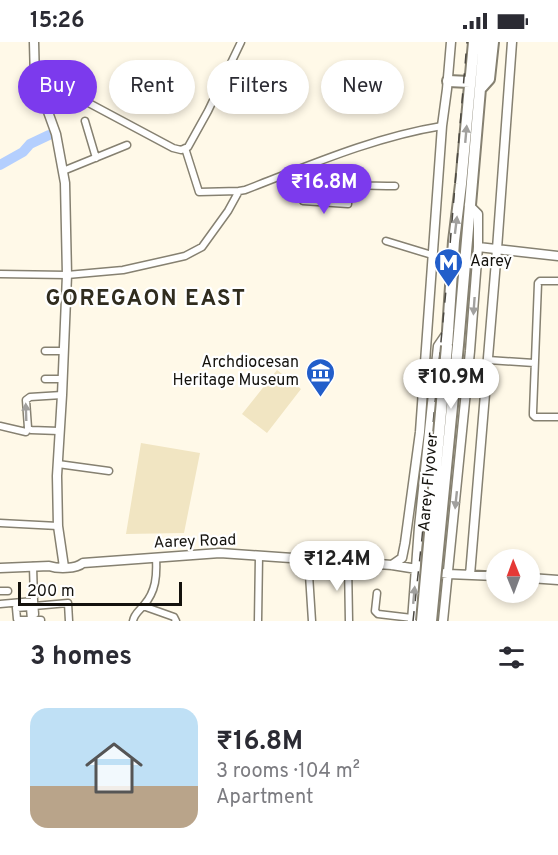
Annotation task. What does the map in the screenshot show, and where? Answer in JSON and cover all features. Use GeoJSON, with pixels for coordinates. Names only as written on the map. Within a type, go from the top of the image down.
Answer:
{"type":"FeatureCollection","features":[{"type":"Feature","properties":{"kind":"highway"},"geometry":{"type":"LineString","coordinates":[[466,42],[467,67],[475,81]]}},
{"type":"Feature","properties":{"kind":"highway"},"geometry":{"type":"LineString","coordinates":[[453,346],[469,205],[475,81],[474,42]]}},
{"type":"Feature","properties":{"kind":"highway"},"geometry":{"type":"LineString","coordinates":[[453,346],[449,330],[454,241],[475,81],[484,42]]}},
{"type":"Feature","properties":{"kind":"highway"},"geometry":{"type":"LineString","coordinates":[[448,81],[489,79],[493,42]]}},
{"type":"Feature","properties":{"kind":"highway","name":"Aarey Flyover"},"geometry":{"type":"LineString","coordinates":[[415,620],[453,346]]}},
{"type":"Feature","properties":{"kind":"highway","name":"Aarey Flyover"},"geometry":{"type":"LineString","coordinates":[[431,621],[453,346]]}},
{"type":"Feature","properties":{"kind":"street"},"geometry":{"type":"LineString","coordinates":[[34,42],[36,60]]}},
{"type":"Feature","properties":{"kind":"street"},"geometry":{"type":"LineString","coordinates":[[37,60],[39,42]]}},
{"type":"Feature","properties":{"kind":"street"},"geometry":{"type":"LineString","coordinates":[[97,107],[173,148],[181,150],[188,147],[241,42]]}},
{"type":"Feature","properties":{"kind":"street"},"geometry":{"type":"LineString","coordinates":[[392,566],[402,558],[420,432],[442,126],[451,42]]}},
{"type":"Feature","properties":{"kind":"street"},"geometry":{"type":"LineString","coordinates":[[470,575],[512,42]]}},
{"type":"Feature","properties":{"kind":"street"},"geometry":{"type":"LineString","coordinates":[[49,114],[56,134],[65,183],[67,274],[58,464],[58,526],[64,564]]}},
{"type":"Feature","properties":{"kind":"street"},"geometry":{"type":"LineString","coordinates":[[85,121],[96,158]]}},
{"type":"Feature","properties":{"kind":"street"},"geometry":{"type":"LineString","coordinates":[[185,148],[199,192],[239,191],[286,175],[330,156],[398,135],[442,126]]}},
{"type":"Feature","properties":{"kind":"street"},"geometry":{"type":"LineString","coordinates":[[63,171],[127,146]]}},
{"type":"Feature","properties":{"kind":"street"},"geometry":{"type":"LineString","coordinates":[[286,175],[303,180],[350,185],[395,186]]}},
{"type":"Feature","properties":{"kind":"street"},"geometry":{"type":"LineString","coordinates":[[303,180],[303,201],[348,204],[350,185]]}},
{"type":"Feature","properties":{"kind":"street"},"geometry":{"type":"LineString","coordinates":[[0,274],[67,274],[123,270],[185,256],[202,247],[228,211],[239,191]]}},
{"type":"Feature","properties":{"kind":"street"},"geometry":{"type":"LineString","coordinates":[[443,621],[478,247],[478,214],[469,205]]}},
{"type":"Feature","properties":{"kind":"street"},"geometry":{"type":"LineString","coordinates":[[386,241],[432,255]]}},
{"type":"Feature","properties":{"kind":"street"},"geometry":{"type":"LineString","coordinates":[[478,247],[558,256]]}},
{"type":"Feature","properties":{"kind":"street"},"geometry":{"type":"LineString","coordinates":[[558,281],[538,283],[533,415],[535,417],[558,417]]}},
{"type":"Feature","properties":{"kind":"street"},"geometry":{"type":"LineString","coordinates":[[377,593],[375,611],[378,614],[415,620],[419,527],[438,346],[449,330]]}},
{"type":"Feature","properties":{"kind":"street"},"geometry":{"type":"LineString","coordinates":[[45,351],[63,351]]}},
{"type":"Feature","properties":{"kind":"street"},"geometry":{"type":"LineString","coordinates":[[488,360],[534,363]]}},
{"type":"Feature","properties":{"kind":"street"},"geometry":{"type":"LineString","coordinates":[[45,379],[63,379]]}},
{"type":"Feature","properties":{"kind":"street"},"geometry":{"type":"LineString","coordinates":[[59,431],[28,428],[26,400],[30,397],[62,395]]}},
{"type":"Feature","properties":{"kind":"street"},"geometry":{"type":"LineString","coordinates":[[0,426],[26,432]]}},
{"type":"Feature","properties":{"kind":"street"},"geometry":{"type":"LineString","coordinates":[[58,464],[109,471]]}},
{"type":"Feature","properties":{"kind":"street"},"geometry":{"type":"LineString","coordinates":[[0,523],[58,526]]}},
{"type":"Feature","properties":{"kind":"street"},"geometry":{"type":"LineString","coordinates":[[405,543],[419,527]]}},
{"type":"Feature","properties":{"kind":"street","name":"Aarey Road"},"geometry":{"type":"LineString","coordinates":[[0,568],[49,566],[54,562],[64,564],[79,561],[83,563],[220,553],[486,576]]}},
{"type":"Feature","properties":{"kind":"street"},"geometry":{"type":"LineString","coordinates":[[258,621],[259,556]]}},
{"type":"Feature","properties":{"kind":"street"},"geometry":{"type":"LineString","coordinates":[[133,621],[134,616],[153,592],[157,576],[156,558]]}},
{"type":"Feature","properties":{"kind":"street"},"geometry":{"type":"LineString","coordinates":[[308,559],[312,621]]}},
{"type":"Feature","properties":{"kind":"street"},"geometry":{"type":"LineString","coordinates":[[348,563],[349,621]]}},
{"type":"Feature","properties":{"kind":"street"},"geometry":{"type":"LineString","coordinates":[[33,567],[37,620]]}},
{"type":"Feature","properties":{"kind":"street"},"geometry":{"type":"LineString","coordinates":[[540,579],[558,580]]}},
{"type":"Feature","properties":{"kind":"street"},"geometry":{"type":"LineString","coordinates":[[0,591],[8,591]]}},
{"type":"Feature","properties":{"kind":"street"},"geometry":{"type":"LineString","coordinates":[[0,604],[68,603],[69,621]]}},
{"type":"Feature","properties":{"kind":"street"},"geometry":{"type":"LineString","coordinates":[[21,605],[30,608],[37,620]]}},
{"type":"Feature","properties":{"kind":"street"},"geometry":{"type":"LineString","coordinates":[[21,605],[16,608],[17,620],[37,620]]}},
{"type":"Feature","properties":{"kind":"street"},"geometry":{"type":"LineString","coordinates":[[143,606],[174,617],[177,621]]}},
{"type":"Feature","properties":{"kind":"shaded area"},"geometry":{"type":"Polygon","coordinates":[[[277,370],[301,389],[267,433],[242,414],[277,370]]]}},
{"type":"Feature","properties":{"kind":"shaded area"},"geometry":{"type":"Polygon","coordinates":[[[141,443],[200,453],[184,533],[126,534],[141,443]]]}},
{"type":"Feature","properties":{"kind":"waterway"},"geometry":{"type":"LineString","coordinates":[[0,165],[23,152],[30,144],[49,135]]}},
{"type":"Feature","properties":{"kind":"railway"},"geometry":{"type":"LineString","coordinates":[[413,621],[448,269],[467,42]]}},
{"type":"Feature","properties":{"kind":"place","name":"Aarey"},"geometry":{"type":"Point","coordinates":[449,288]}},
{"type":"Feature","properties":{"kind":"place","name":"Archdiocesan Heritage Museum"},"geometry":{"type":"Point","coordinates":[320,398]}},
{"type":"Feature","properties":{"kind":"district","name":"GOREGAON EAST"},"geometry":{"type":"Point","coordinates":[146,299]}}]}
